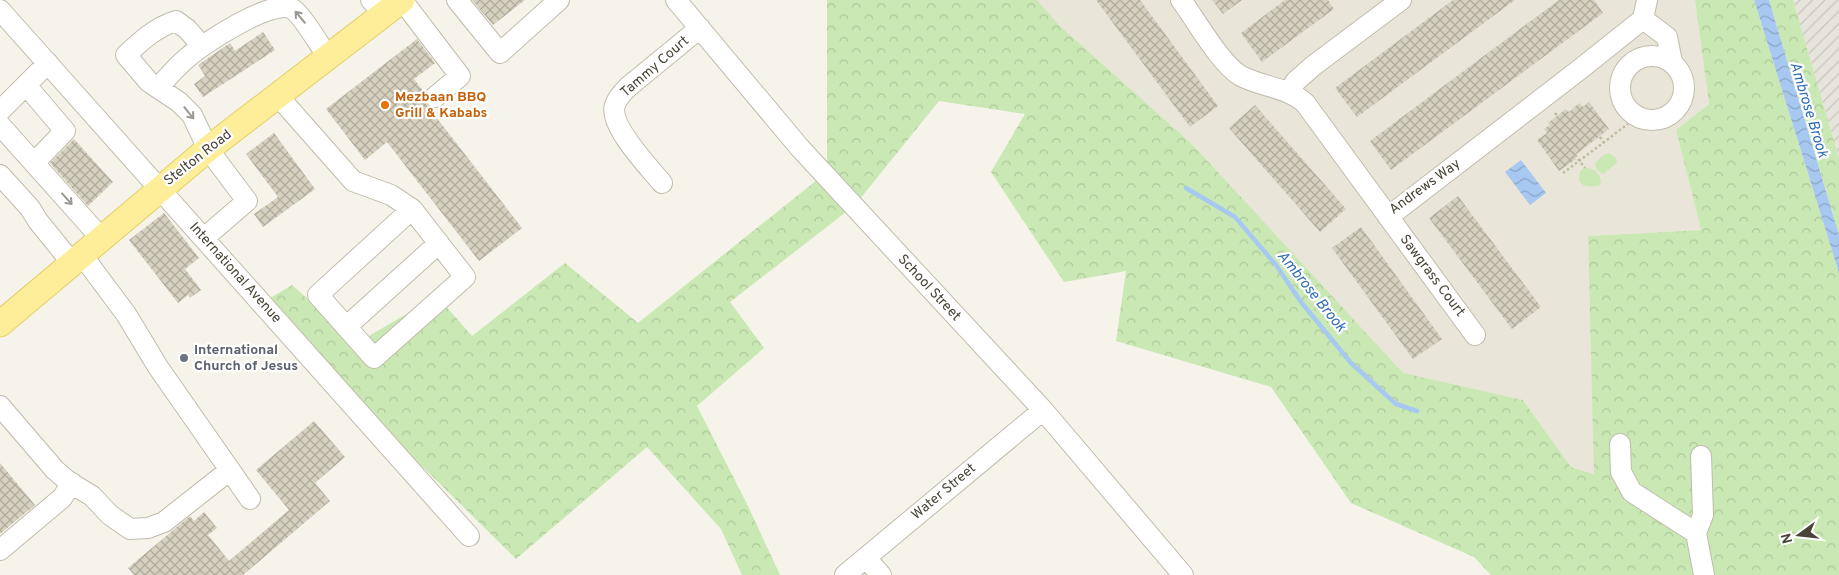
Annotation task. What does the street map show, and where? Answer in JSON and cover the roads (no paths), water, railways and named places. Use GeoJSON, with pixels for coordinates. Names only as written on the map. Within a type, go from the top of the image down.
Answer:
{"type":"FeatureCollection","features":[{"type":"Feature","properties":{"kind":"main road","name":"Stelton Road"},"geometry":{"type":"LineString","coordinates":[[2,318],[77,259],[208,149],[328,57],[390,4]]}},
{"type":"Feature","properties":{"kind":"street"},"geometry":{"type":"LineString","coordinates":[[457,0],[500,53],[559,0]]}},
{"type":"Feature","properties":{"kind":"street","name":"School Street"},"geometry":{"type":"LineString","coordinates":[[676,0],[800,148],[1043,410],[1183,575]]}},
{"type":"Feature","properties":{"kind":"street","name":"Andrews Way"},"geometry":{"type":"LineString","coordinates":[[1181,0],[1226,63],[1239,75],[1289,92],[1305,103],[1388,217],[1579,70],[1645,9]]}},
{"type":"Feature","properties":{"kind":"street"},"geometry":{"type":"LineString","coordinates":[[1289,92],[1296,81],[1313,66],[1401,0]]}},
{"type":"Feature","properties":{"kind":"street"},"geometry":{"type":"LineString","coordinates":[[390,4],[460,76],[435,97]]}},
{"type":"Feature","properties":{"kind":"street"},"geometry":{"type":"LineString","coordinates":[[158,88],[186,58],[202,46],[248,17],[280,6],[292,8],[328,57]]}},
{"type":"Feature","properties":{"kind":"street"},"geometry":{"type":"LineString","coordinates":[[1645,9],[1667,37],[1672,62]]}},
{"type":"Feature","properties":{"kind":"street","name":"International Avenue"},"geometry":{"type":"LineString","coordinates":[[0,10],[469,536]]}},
{"type":"Feature","properties":{"kind":"street"},"geometry":{"type":"LineString","coordinates":[[202,46],[187,29],[176,22],[163,25],[126,55],[149,82],[179,102],[192,115],[208,149],[247,201],[204,238]]}},
{"type":"Feature","properties":{"kind":"street","name":"Tammy Court"},"geometry":{"type":"LineString","coordinates":[[662,183],[620,130],[615,118],[614,107],[619,97],[628,87],[700,28]]}},
{"type":"Feature","properties":{"kind":"street"},"geometry":{"type":"LineString","coordinates":[[0,111],[48,63]]}},
{"type":"Feature","properties":{"kind":"street"},"geometry":{"type":"LineString","coordinates":[[26,85],[65,131],[34,163]]}},
{"type":"Feature","properties":{"kind":"street"},"geometry":{"type":"LineString","coordinates":[[278,96],[354,181],[391,195],[412,209],[466,277],[374,358],[318,295],[412,209]]}},
{"type":"Feature","properties":{"kind":"street"},"geometry":{"type":"LineString","coordinates":[[0,125],[102,238]]}},
{"type":"Feature","properties":{"kind":"street"},"geometry":{"type":"LineString","coordinates":[[0,175],[30,208],[38,221],[77,259],[126,314],[158,366],[250,499]]}},
{"type":"Feature","properties":{"kind":"street","name":"Sawgrass Court"},"geometry":{"type":"LineString","coordinates":[[1388,217],[1475,335]]}},
{"type":"Feature","properties":{"kind":"street"},"geometry":{"type":"LineString","coordinates":[[346,327],[439,243]]}},
{"type":"Feature","properties":{"kind":"street"},"geometry":{"type":"LineString","coordinates":[[0,406],[55,470],[92,496],[110,515],[130,529],[148,528],[164,522],[230,470]]}},
{"type":"Feature","properties":{"kind":"street","name":"Water Street"},"geometry":{"type":"LineString","coordinates":[[845,575],[1043,410]]}},
{"type":"Feature","properties":{"kind":"street"},"geometry":{"type":"LineString","coordinates":[[1620,444],[1622,472],[1632,492],[1696,533]]}},
{"type":"Feature","properties":{"kind":"street"},"geometry":{"type":"LineString","coordinates":[[1701,456],[1703,515],[1696,533],[1704,575]]}},
{"type":"Feature","properties":{"kind":"street"},"geometry":{"type":"LineString","coordinates":[[0,550],[62,498],[72,483]]}},
{"type":"Feature","properties":{"kind":"street"},"geometry":{"type":"LineString","coordinates":[[866,558],[881,575]]}},
{"type":"Feature","properties":{"kind":"water"},"geometry":{"type":"Polygon","coordinates":[[[1754,0],[1769,0],[1839,235],[1839,273],[1754,0]]]}},
{"type":"Feature","properties":{"kind":"water"},"geometry":{"type":"Polygon","coordinates":[[[1521,160],[1546,193],[1530,205],[1505,172],[1521,160]]]}},
{"type":"Feature","properties":{"kind":"waterway","name":"Ambrose Brook"},"geometry":{"type":"LineString","coordinates":[[1186,188],[1235,217],[1276,265],[1301,302],[1351,363],[1396,404],[1417,411]]}},
{"type":"Feature","properties":{"kind":"place","name":"Mezbaan BBQ Grill & Kababs"},"geometry":{"type":"Point","coordinates":[385,105]}},
{"type":"Feature","properties":{"kind":"place","name":"International Church of Jesus"},"geometry":{"type":"Point","coordinates":[184,358]}}]}
